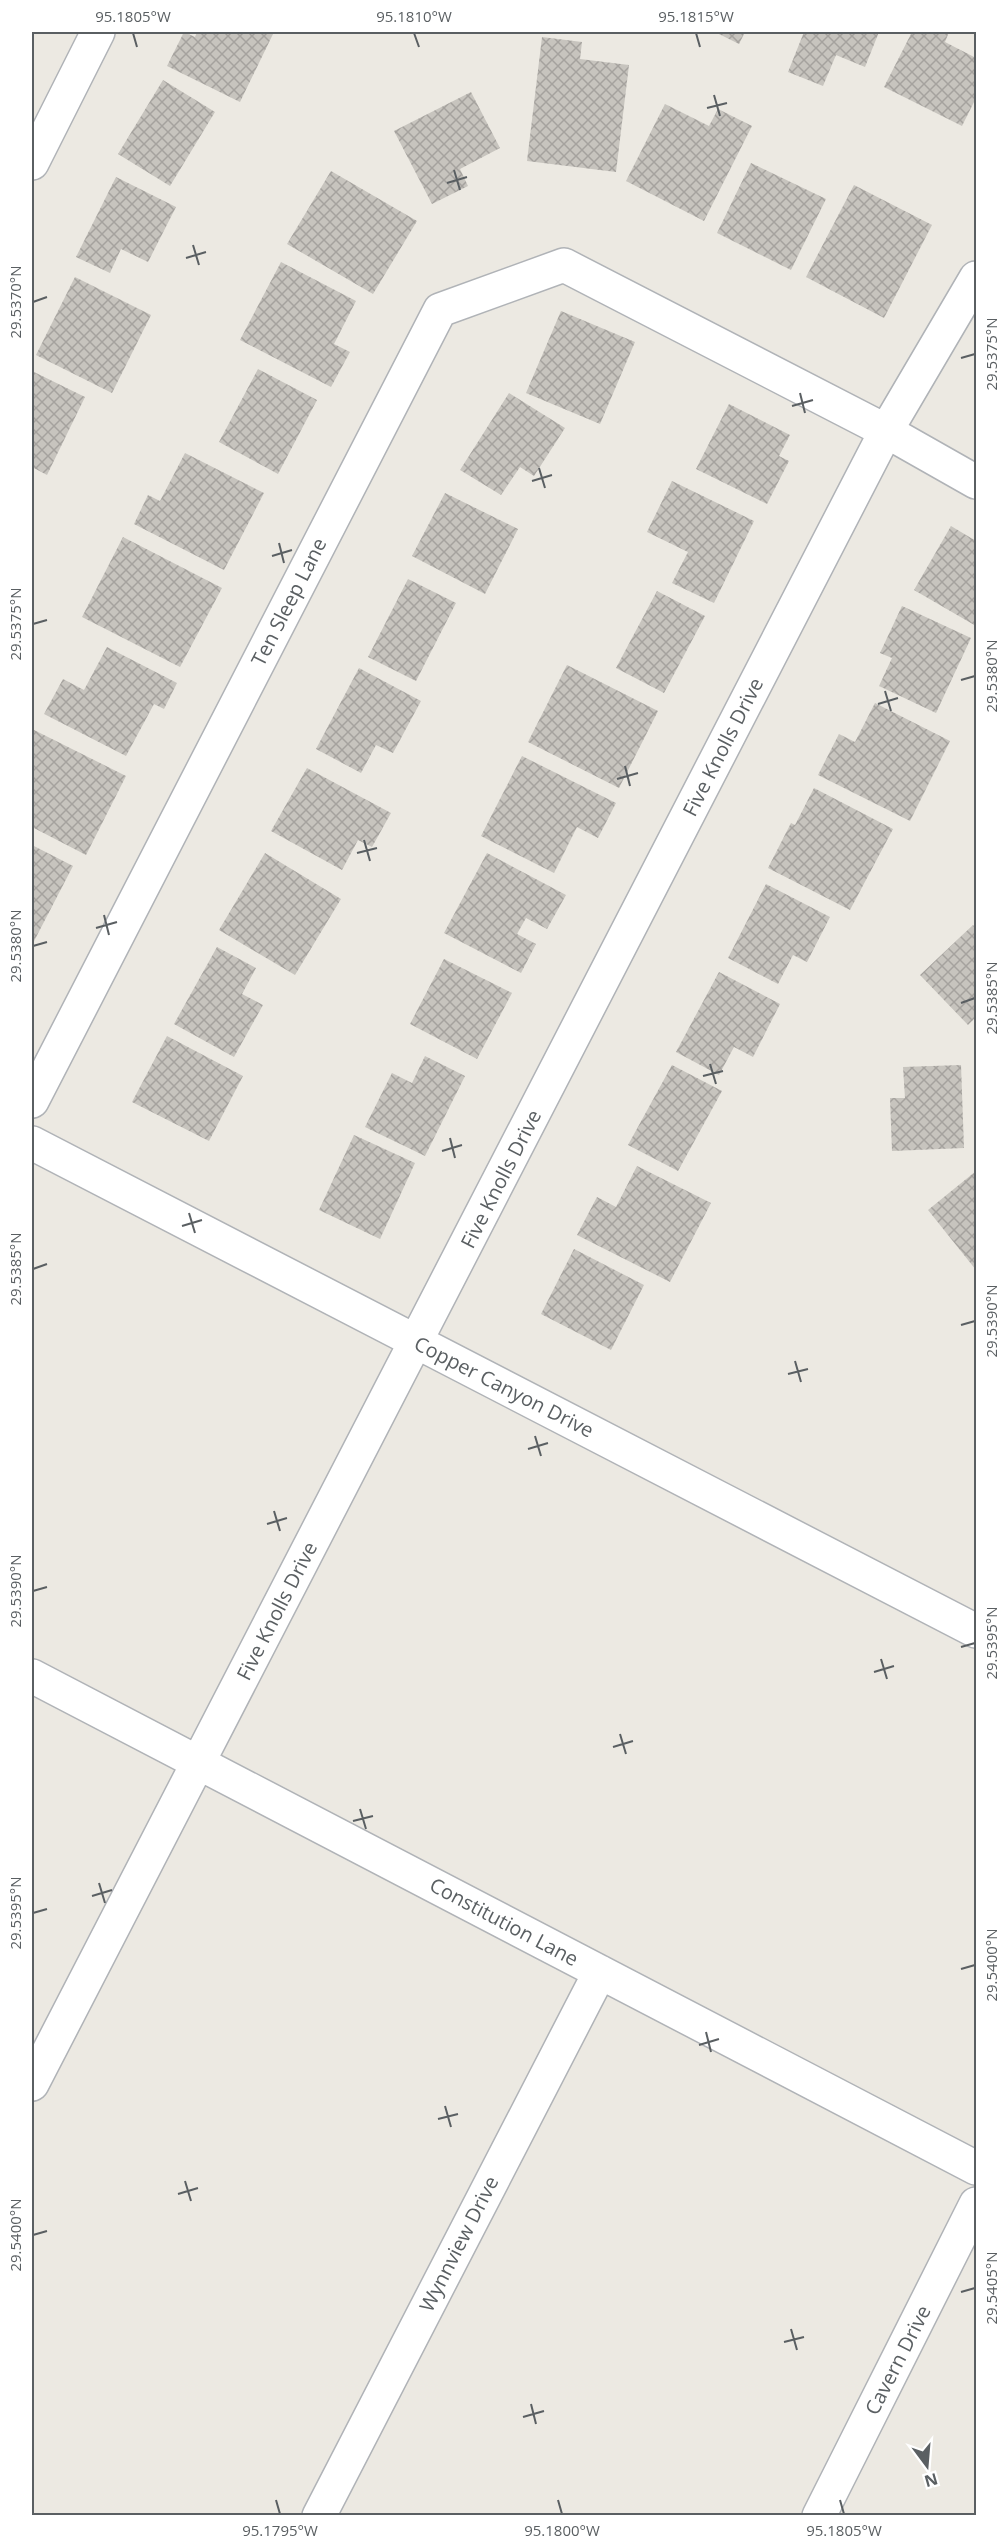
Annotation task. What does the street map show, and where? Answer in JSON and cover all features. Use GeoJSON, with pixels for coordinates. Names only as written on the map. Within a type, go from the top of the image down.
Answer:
{"type":"FeatureCollection","features":[{"type":"Feature","properties":{"kind":"street"},"geometry":{"type":"LineString","coordinates":[[32,163],[98,32]]}},
{"type":"Feature","properties":{"kind":"street","name":"Ten Sleep Lane"},"geometry":{"type":"LineString","coordinates":[[32,1101],[440,310],[564,265],[886,431],[976,482]]}},
{"type":"Feature","properties":{"kind":"street","name":"Five Knolls Drive"},"geometry":{"type":"LineString","coordinates":[[32,2084],[886,431],[976,278]]}},
{"type":"Feature","properties":{"kind":"street","name":"Copper Canyon Drive"},"geometry":{"type":"LineString","coordinates":[[32,1143],[976,1631]]}},
{"type":"Feature","properties":{"kind":"street","name":"Constitution Lane"},"geometry":{"type":"LineString","coordinates":[[32,1676],[976,2168]]}},
{"type":"Feature","properties":{"kind":"street","name":"Wynnview Drive"},"geometry":{"type":"LineString","coordinates":[[319,2516],[600,1972]]}},
{"type":"Feature","properties":{"kind":"street","name":"Cavern Drive"},"geometry":{"type":"LineString","coordinates":[[819,2516],[976,2204]]}},
{"type":"Feature","properties":{"kind":"building"},"geometry":{"type":"Polygon","coordinates":[[[184,32],[195,37],[197,32],[274,32],[240,102],[167,66],[184,32]]]}},
{"type":"Feature","properties":{"kind":"building"},"geometry":{"type":"Polygon","coordinates":[[[715,32],[745,32],[739,44],[715,32]]]}},
{"type":"Feature","properties":{"kind":"building"},"geometry":{"type":"Polygon","coordinates":[[[804,32],[879,32],[865,67],[836,55],[823,86],[788,72],[804,32]]]}},
{"type":"Feature","properties":{"kind":"building"},"geometry":{"type":"Polygon","coordinates":[[[912,32],[949,32],[945,42],[976,58],[976,98],[962,126],[884,87],[912,32]]]}},
{"type":"Feature","properties":{"kind":"building"},"geometry":{"type":"Polygon","coordinates":[[[542,37],[582,42],[580,59],[629,65],[616,172],[527,161],[542,37]]]}},
{"type":"Feature","properties":{"kind":"building"},"geometry":{"type":"Polygon","coordinates":[[[163,80],[215,112],[170,186],[118,154],[163,80]]]}},
{"type":"Feature","properties":{"kind":"building"},"geometry":{"type":"Polygon","coordinates":[[[471,92],[500,148],[460,169],[468,186],[432,204],[394,131],[471,92]]]}},
{"type":"Feature","properties":{"kind":"building"},"geometry":{"type":"Polygon","coordinates":[[[665,104],[709,126],[718,109],[752,126],[704,221],[626,181],[665,104]]]}},
{"type":"Feature","properties":{"kind":"building"},"geometry":{"type":"Polygon","coordinates":[[[751,163],[826,199],[791,270],[717,233],[751,163]]]}},
{"type":"Feature","properties":{"kind":"building"},"geometry":{"type":"Polygon","coordinates":[[[331,171],[417,221],[373,294],[287,244],[331,171]]]}},
{"type":"Feature","properties":{"kind":"building"},"geometry":{"type":"Polygon","coordinates":[[[116,177],[176,207],[148,262],[121,249],[110,273],[76,257],[116,177]]]}},
{"type":"Feature","properties":{"kind":"building"},"geometry":{"type":"Polygon","coordinates":[[[854,185],[932,225],[884,318],[806,277],[854,185]]]}},
{"type":"Feature","properties":{"kind":"building"},"geometry":{"type":"Polygon","coordinates":[[[281,262],[356,301],[334,344],[350,352],[331,387],[240,340],[281,262]]]}},
{"type":"Feature","properties":{"kind":"building"},"geometry":{"type":"Polygon","coordinates":[[[75,277],[151,315],[112,393],[36,355],[75,277]]]}},
{"type":"Feature","properties":{"kind":"building"},"geometry":{"type":"Polygon","coordinates":[[[561,311],[635,342],[600,424],[526,393],[561,311]]]}},
{"type":"Feature","properties":{"kind":"building"},"geometry":{"type":"Polygon","coordinates":[[[258,369],[317,400],[278,474],[219,442],[258,369]]]}},
{"type":"Feature","properties":{"kind":"building"},"geometry":{"type":"Polygon","coordinates":[[[32,371],[85,397],[47,475],[32,467],[32,371]]]}},
{"type":"Feature","properties":{"kind":"building"},"geometry":{"type":"Polygon","coordinates":[[[509,393],[565,428],[534,476],[520,467],[501,495],[460,470],[509,393]]]}},
{"type":"Feature","properties":{"kind":"building"},"geometry":{"type":"Polygon","coordinates":[[[729,404],[790,435],[779,456],[789,461],[767,504],[696,469],[729,404]]]}},
{"type":"Feature","properties":{"kind":"building"},"geometry":{"type":"Polygon","coordinates":[[[185,453],[264,493],[224,570],[134,524],[148,495],[160,501],[185,453]]]}},
{"type":"Feature","properties":{"kind":"building"},"geometry":{"type":"Polygon","coordinates":[[[672,481],[754,521],[714,603],[672,583],[688,552],[647,532],[672,481]]]}},
{"type":"Feature","properties":{"kind":"building"},"geometry":{"type":"Polygon","coordinates":[[[445,493],[518,529],[485,594],[412,556],[445,493]]]}},
{"type":"Feature","properties":{"kind":"building"},"geometry":{"type":"Polygon","coordinates":[[[951,526],[976,541],[976,626],[914,590],[951,526]]]}},
{"type":"Feature","properties":{"kind":"building"},"geometry":{"type":"Polygon","coordinates":[[[123,537],[222,588],[180,667],[82,617],[123,537]]]}},
{"type":"Feature","properties":{"kind":"building"},"geometry":{"type":"Polygon","coordinates":[[[408,579],[456,603],[416,681],[368,657],[408,579]]]}},
{"type":"Feature","properties":{"kind":"building"},"geometry":{"type":"Polygon","coordinates":[[[657,591],[705,616],[664,693],[616,668],[657,591]]]}},
{"type":"Feature","properties":{"kind":"building"},"geometry":{"type":"Polygon","coordinates":[[[902,606],[971,638],[936,713],[879,686],[892,658],[880,653],[902,606]]]}},
{"type":"Feature","properties":{"kind":"building"},"geometry":{"type":"Polygon","coordinates":[[[107,647],[177,683],[164,709],[154,704],[126,756],[44,714],[63,679],[84,690],[107,647]]]}},
{"type":"Feature","properties":{"kind":"building"},"geometry":{"type":"Polygon","coordinates":[[[567,665],[658,711],[619,788],[528,742],[567,665]]]}},
{"type":"Feature","properties":{"kind":"building"},"geometry":{"type":"Polygon","coordinates":[[[359,668],[421,701],[393,753],[376,745],[361,773],[316,749],[359,668]]]}},
{"type":"Feature","properties":{"kind":"building"},"geometry":{"type":"Polygon","coordinates":[[[875,703],[950,741],[910,821],[818,775],[839,734],[855,742],[875,703]]]}},
{"type":"Feature","properties":{"kind":"building"},"geometry":{"type":"Polygon","coordinates":[[[32,729],[126,776],[86,855],[32,827],[32,729]]]}},
{"type":"Feature","properties":{"kind":"building"},"geometry":{"type":"Polygon","coordinates":[[[522,756],[616,803],[598,838],[577,827],[554,873],[481,836],[522,756]]]}},
{"type":"Feature","properties":{"kind":"building"},"geometry":{"type":"Polygon","coordinates":[[[307,768],[391,813],[372,847],[358,840],[342,870],[271,831],[307,768]]]}},
{"type":"Feature","properties":{"kind":"building"},"geometry":{"type":"Polygon","coordinates":[[[814,788],[893,829],[850,910],[768,868],[791,823],[795,825],[814,788]]]}},
{"type":"Feature","properties":{"kind":"building"},"geometry":{"type":"Polygon","coordinates":[[[32,845],[73,866],[32,945],[32,845]]]}},
{"type":"Feature","properties":{"kind":"building"},"geometry":{"type":"Polygon","coordinates":[[[265,853],[341,899],[295,975],[219,930],[265,853]]]}},
{"type":"Feature","properties":{"kind":"building"},"geometry":{"type":"Polygon","coordinates":[[[487,853],[566,895],[547,929],[526,918],[517,934],[536,944],[521,973],[444,933],[487,853]]]}},
{"type":"Feature","properties":{"kind":"building"},"geometry":{"type":"Polygon","coordinates":[[[766,884],[830,917],[807,962],[793,955],[778,984],[728,958],[766,884]]]}},
{"type":"Feature","properties":{"kind":"building"},"geometry":{"type":"Polygon","coordinates":[[[973,925],[976,928],[976,1017],[968,1025],[920,975],[973,925]]]}},
{"type":"Feature","properties":{"kind":"building"},"geometry":{"type":"Polygon","coordinates":[[[217,947],[256,968],[242,994],[263,1005],[234,1057],[174,1024],[217,947]]]}},
{"type":"Feature","properties":{"kind":"building"},"geometry":{"type":"Polygon","coordinates":[[[444,959],[512,993],[477,1059],[410,1024],[444,959]]]}},
{"type":"Feature","properties":{"kind":"building"},"geometry":{"type":"Polygon","coordinates":[[[719,972],[780,1004],[753,1057],[734,1047],[719,1075],[676,1052],[719,972]]]}},
{"type":"Feature","properties":{"kind":"building"},"geometry":{"type":"Polygon","coordinates":[[[167,1036],[243,1076],[209,1141],[132,1102],[167,1036]]]}},
{"type":"Feature","properties":{"kind":"building"},"geometry":{"type":"Polygon","coordinates":[[[425,1056],[465,1076],[425,1156],[365,1127],[392,1073],[412,1083],[425,1056]]]}},
{"type":"Feature","properties":{"kind":"building"},"geometry":{"type":"Polygon","coordinates":[[[672,1065],[722,1091],[678,1171],[628,1145],[672,1065]]]}},
{"type":"Feature","properties":{"kind":"building"},"geometry":{"type":"Polygon","coordinates":[[[961,1065],[964,1148],[892,1151],[890,1098],[905,1098],[903,1067],[961,1065]]]}},
{"type":"Feature","properties":{"kind":"building"},"geometry":{"type":"Polygon","coordinates":[[[354,1135],[415,1163],[380,1239],[319,1210],[354,1135]]]}},
{"type":"Feature","properties":{"kind":"building"},"geometry":{"type":"Polygon","coordinates":[[[637,1166],[711,1203],[670,1282],[577,1235],[597,1197],[616,1207],[637,1166]]]}},
{"type":"Feature","properties":{"kind":"building"},"geometry":{"type":"Polygon","coordinates":[[[976,1171],[976,1270],[928,1210],[976,1171]]]}},
{"type":"Feature","properties":{"kind":"building"},"geometry":{"type":"Polygon","coordinates":[[[574,1249],[644,1285],[611,1350],[541,1314],[574,1249]]]}}]}
